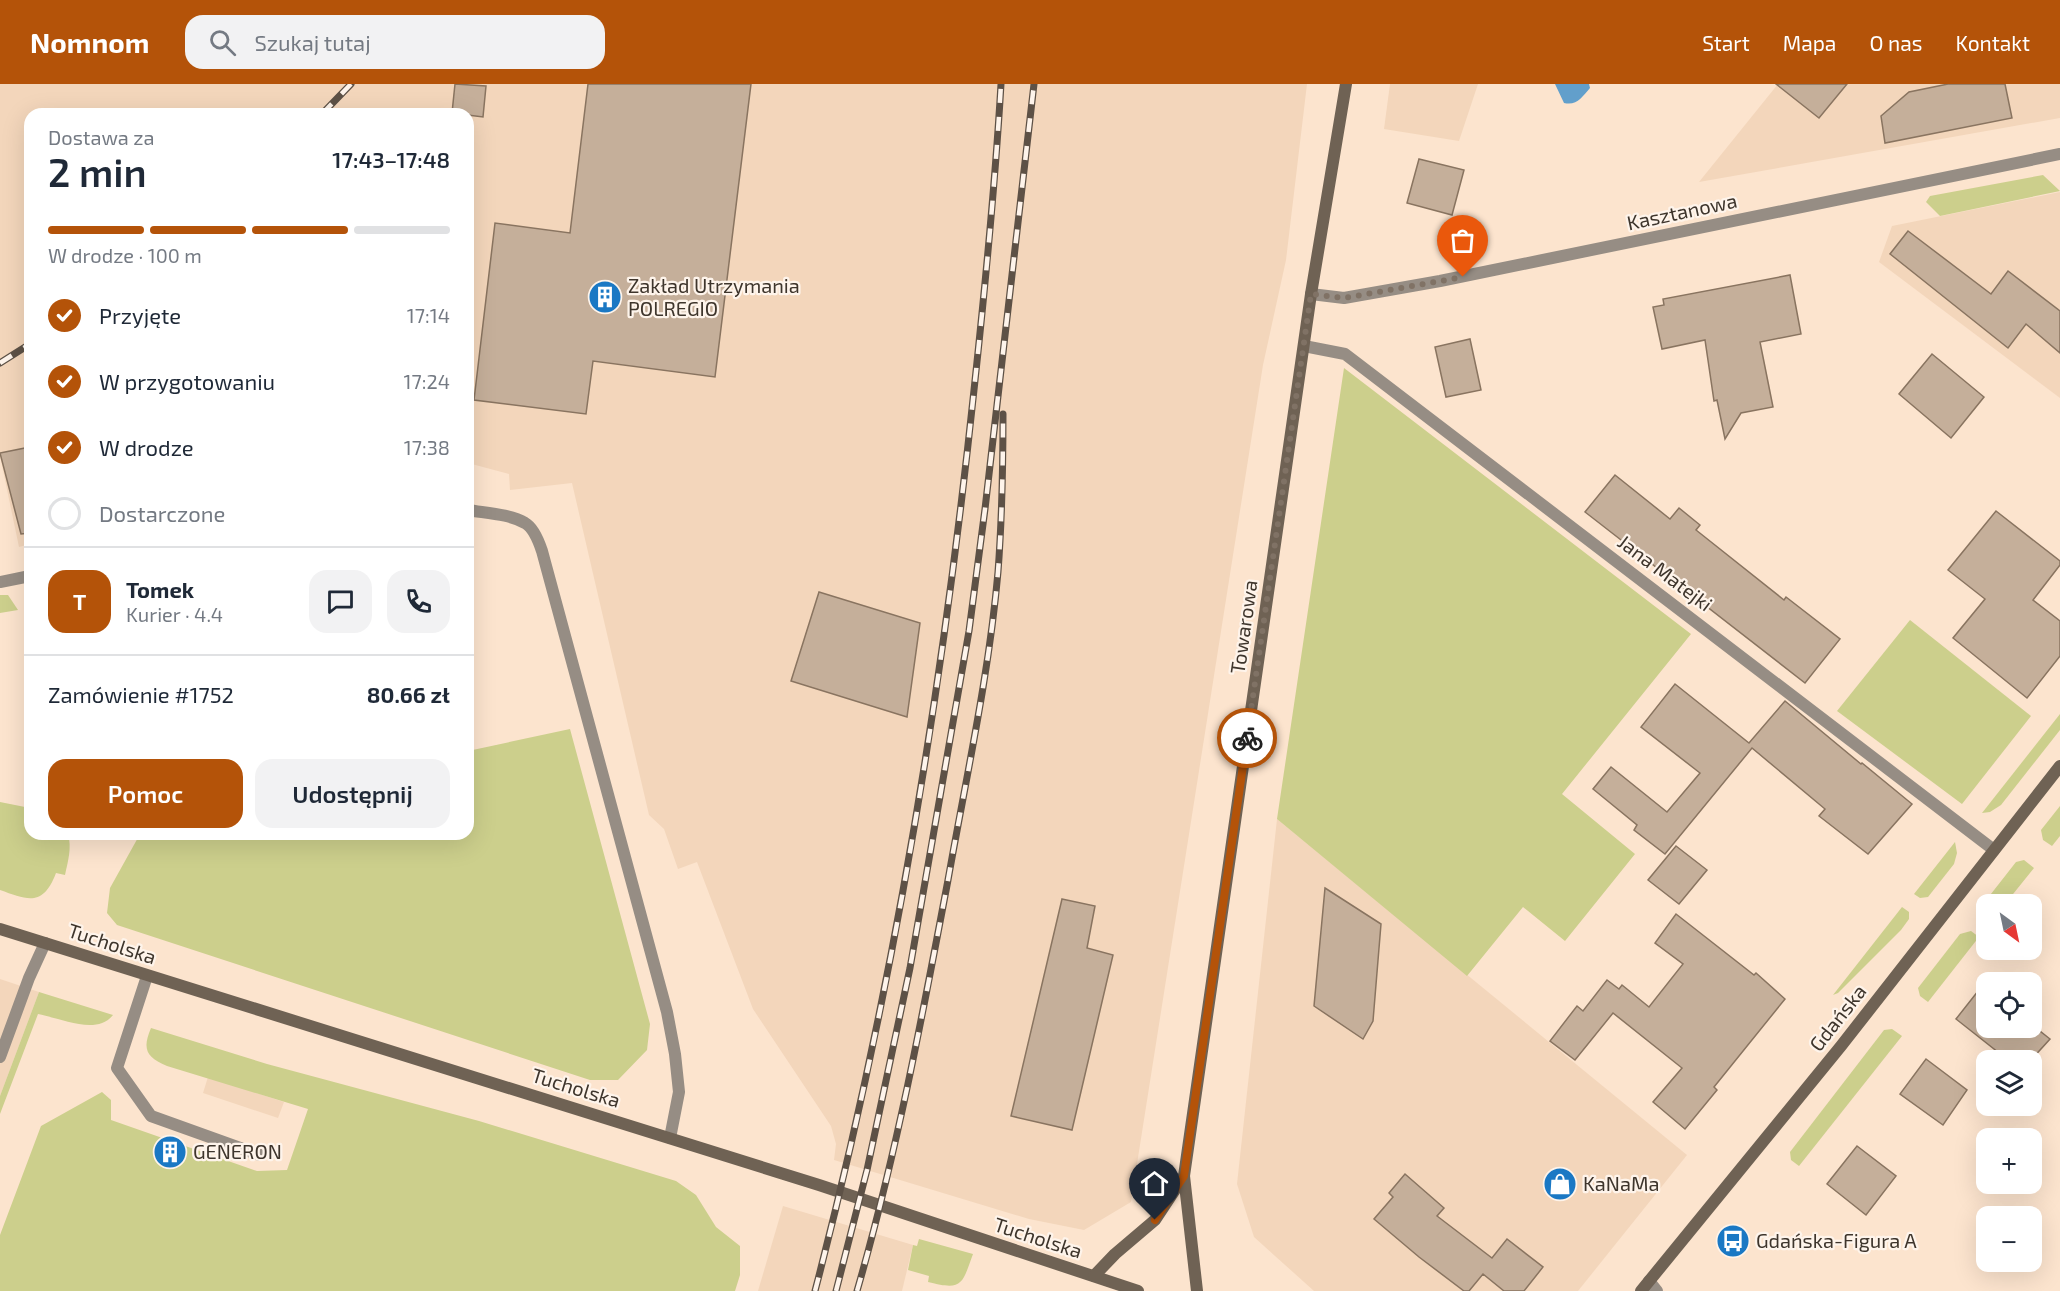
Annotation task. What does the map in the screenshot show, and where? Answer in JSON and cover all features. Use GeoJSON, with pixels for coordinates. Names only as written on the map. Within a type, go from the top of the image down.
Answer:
{"type":"FeatureCollection","features":[{"type":"Feature","properties":{"kind":"main road","name":"Towarowa"},"geometry":{"type":"LineString","coordinates":[[1197,1291],[1184,1176],[1311,294],[1346,84]]}},
{"type":"Feature","properties":{"kind":"main road","name":"Gdańska"},"geometry":{"type":"LineString","coordinates":[[1649,1288],[2060,766]]}},
{"type":"Feature","properties":{"kind":"main road","name":"Tucholska"},"geometry":{"type":"LineString","coordinates":[[0,929],[670,1138],[1137,1291]]}},
{"type":"Feature","properties":{"kind":"main road","name":"Towarowa"},"geometry":{"type":"LineString","coordinates":[[1094,1276],[1115,1254],[1155,1220],[1184,1176]]}},
{"type":"Feature","properties":{"kind":"street","name":"Kasztanowa"},"geometry":{"type":"LineString","coordinates":[[1311,294],[1344,298],[1440,282],[2060,154]]}},
{"type":"Feature","properties":{"kind":"street","name":"Jana Matejki"},"geometry":{"type":"LineString","coordinates":[[1304,346],[1345,354],[1994,850]]}},
{"type":"Feature","properties":{"kind":"street"},"geometry":{"type":"LineString","coordinates":[[474,511],[526,523],[537,537],[542,551],[667,1012],[679,1092],[670,1138]]}},
{"type":"Feature","properties":{"kind":"street"},"geometry":{"type":"LineString","coordinates":[[0,582],[24,577]]}},
{"type":"Feature","properties":{"kind":"street"},"geometry":{"type":"LineString","coordinates":[[0,1057],[29,978],[45,943]]}},
{"type":"Feature","properties":{"kind":"street"},"geometry":{"type":"LineString","coordinates":[[147,976],[117,1068],[151,1116],[260,1155]]}},
{"type":"Feature","properties":{"kind":"shaded area"},"geometry":{"type":"Polygon","coordinates":[[[0,84],[1307,84],[1286,260],[1263,365],[1131,1202],[1084,1230],[1029,1219],[834,1160],[836,1144],[831,1126],[753,1009],[697,862],[678,869],[664,829],[649,815],[572,483],[510,490],[509,474],[474,465],[474,108],[24,108],[24,546],[19,547],[0,456],[0,84]]]}},
{"type":"Feature","properties":{"kind":"shaded area"},"geometry":{"type":"Polygon","coordinates":[[[1390,84],[1478,84],[1459,141],[1384,129],[1390,84]]]}},
{"type":"Feature","properties":{"kind":"shaded area"},"geometry":{"type":"Polygon","coordinates":[[[1778,84],[2060,84],[2060,118],[1699,182],[1778,84]]]}},
{"type":"Feature","properties":{"kind":"shaded area"},"geometry":{"type":"Polygon","coordinates":[[[2060,192],[2060,398],[1879,262],[1892,226],[2060,192]]]}},
{"type":"Feature","properties":{"kind":"shaded area"},"geometry":{"type":"Polygon","coordinates":[[[1277,819],[1687,1155],[1578,1291],[1314,1291],[1254,1237],[1237,1184],[1277,819]]]}},
{"type":"Feature","properties":{"kind":"shaded area"},"geometry":{"type":"Polygon","coordinates":[[[0,979],[39,992],[0,1096],[0,979]]]}},
{"type":"Feature","properties":{"kind":"shaded area"},"geometry":{"type":"Polygon","coordinates":[[[208,1077],[284,1102],[278,1118],[203,1093],[208,1077]]]}},
{"type":"Feature","properties":{"kind":"shaded area"},"geometry":{"type":"Polygon","coordinates":[[[783,1206],[913,1245],[902,1291],[758,1291],[783,1206]]]}},
{"type":"Feature","properties":{"kind":"green space"},"geometry":{"type":"Polygon","coordinates":[[[2043,175],[2060,191],[1940,216],[1926,202],[1930,196],[2043,175]]]}},
{"type":"Feature","properties":{"kind":"green space"},"geometry":{"type":"Polygon","coordinates":[[[1344,368],[1691,634],[1562,794],[1635,854],[1565,941],[1523,907],[1467,976],[1277,819],[1344,368]]]}},
{"type":"Feature","properties":{"kind":"green space"},"geometry":{"type":"Polygon","coordinates":[[[0,595],[8,595],[18,610],[0,613],[0,595]]]}},
{"type":"Feature","properties":{"kind":"green space"},"geometry":{"type":"Polygon","coordinates":[[[1910,620],[2031,716],[1962,804],[1837,711],[1910,620]]]}},
{"type":"Feature","properties":{"kind":"green space"},"geometry":{"type":"Polygon","coordinates":[[[2060,714],[2060,730],[2001,805],[1990,812],[1982,813],[2060,714]]]}},
{"type":"Feature","properties":{"kind":"green space"},"geometry":{"type":"Polygon","coordinates":[[[570,729],[650,1024],[647,1050],[618,1080],[590,1080],[117,925],[107,913],[110,888],[137,840],[474,840],[474,750],[570,729]]]}},
{"type":"Feature","properties":{"kind":"green space"},"geometry":{"type":"Polygon","coordinates":[[[0,802],[24,807],[24,840],[69,840],[70,849],[65,875],[56,873],[51,884],[40,896],[27,898],[0,890],[0,802]]]}},
{"type":"Feature","properties":{"kind":"green space"},"geometry":{"type":"Polygon","coordinates":[[[2060,806],[2060,836],[2052,846],[2043,840],[2041,830],[2060,806]]]}},
{"type":"Feature","properties":{"kind":"green space"},"geometry":{"type":"Polygon","coordinates":[[[1955,842],[1957,853],[1954,864],[1928,897],[1920,898],[1914,894],[1955,842]]]}},
{"type":"Feature","properties":{"kind":"green space"},"geometry":{"type":"Polygon","coordinates":[[[2024,860],[2034,868],[2013,894],[1991,894],[2016,862],[2024,860]]]}},
{"type":"Feature","properties":{"kind":"green space"},"geometry":{"type":"Polygon","coordinates":[[[1902,907],[1909,912],[1909,919],[1901,930],[1838,993],[1833,995],[1902,907]]]}},
{"type":"Feature","properties":{"kind":"green space"},"geometry":{"type":"Polygon","coordinates":[[[1971,931],[1976,935],[1976,941],[1928,1002],[1920,996],[1918,988],[1960,934],[1971,931]]]}},
{"type":"Feature","properties":{"kind":"green space"},"geometry":{"type":"Polygon","coordinates":[[[39,992],[113,1015],[106,1021],[88,1025],[38,1014],[0,1114],[0,1096],[39,992]]]}},
{"type":"Feature","properties":{"kind":"green space"},"geometry":{"type":"Polygon","coordinates":[[[151,1028],[267,1064],[479,1121],[676,1181],[696,1195],[716,1227],[740,1246],[740,1275],[735,1291],[0,1291],[0,1235],[41,1126],[102,1092],[111,1100],[111,1120],[257,1171],[287,1170],[308,1109],[160,1063],[150,1056],[148,1051],[147,1042],[151,1028]]]}},
{"type":"Feature","properties":{"kind":"green space"},"geometry":{"type":"Polygon","coordinates":[[[1892,1029],[1902,1036],[1799,1166],[1791,1160],[1790,1152],[1884,1030],[1892,1029]]]}},
{"type":"Feature","properties":{"kind":"green space"},"geometry":{"type":"Polygon","coordinates":[[[919,1239],[973,1254],[960,1283],[948,1286],[928,1282],[929,1276],[908,1270],[913,1245],[917,1246],[919,1239]]]}},
{"type":"Feature","properties":{"kind":"water"},"geometry":{"type":"Polygon","coordinates":[[[1555,84],[1589,84],[1590,88],[1579,100],[1569,104],[1564,103],[1555,84]]]}},
{"type":"Feature","properties":{"kind":"building"},"geometry":{"type":"Polygon","coordinates":[[[455,84],[486,86],[483,117],[474,116],[474,108],[453,108],[455,84]]]}},
{"type":"Feature","properties":{"kind":"building","name":"Zakład Utrzymania POLREGIO"},"geometry":{"type":"Polygon","coordinates":[[[588,84],[751,84],[715,377],[593,361],[586,414],[474,400],[495,223],[570,233],[588,84]]]}},
{"type":"Feature","properties":{"kind":"building"},"geometry":{"type":"Polygon","coordinates":[[[1776,84],[1847,84],[1819,118],[1776,84]]]}},
{"type":"Feature","properties":{"kind":"building"},"geometry":{"type":"Polygon","coordinates":[[[1948,84],[2005,84],[2012,118],[1885,143],[1881,116],[1909,92],[1948,84]]]}},
{"type":"Feature","properties":{"kind":"building"},"geometry":{"type":"Polygon","coordinates":[[[1419,159],[1464,170],[1452,215],[1407,203],[1419,159]]]}},
{"type":"Feature","properties":{"kind":"building"},"geometry":{"type":"Polygon","coordinates":[[[1908,231],[1991,294],[2008,271],[2060,311],[2060,353],[2026,324],[2008,348],[1890,254],[1908,231]]]}},
{"type":"Feature","properties":{"kind":"building"},"geometry":{"type":"Polygon","coordinates":[[[1790,275],[1801,334],[1760,342],[1773,407],[1741,413],[1725,439],[1717,400],[1714,401],[1705,340],[1662,349],[1653,307],[1664,305],[1663,299],[1790,275]]]}},
{"type":"Feature","properties":{"kind":"building"},"geometry":{"type":"Polygon","coordinates":[[[1470,339],[1481,390],[1446,397],[1435,347],[1470,339]]]}},
{"type":"Feature","properties":{"kind":"building"},"geometry":{"type":"Polygon","coordinates":[[[1932,354],[1984,397],[1951,438],[1899,394],[1932,354]]]}},
{"type":"Feature","properties":{"kind":"building"},"geometry":{"type":"Polygon","coordinates":[[[24,448],[24,534],[21,534],[0,453],[24,448]]]}},
{"type":"Feature","properties":{"kind":"building"},"geometry":{"type":"Polygon","coordinates":[[[1615,475],[1670,519],[1679,508],[1700,525],[1696,530],[1784,600],[1786,597],[1840,639],[1805,683],[1585,512],[1615,475]]]}},
{"type":"Feature","properties":{"kind":"building"},"geometry":{"type":"Polygon","coordinates":[[[1996,511],[2060,561],[2060,565],[2033,600],[2060,621],[2060,656],[2027,698],[1953,638],[1985,599],[1948,570],[1996,511]]]}},
{"type":"Feature","properties":{"kind":"building"},"geometry":{"type":"Polygon","coordinates":[[[819,592],[920,623],[907,717],[791,681],[819,592]]]}},
{"type":"Feature","properties":{"kind":"building"},"geometry":{"type":"Polygon","coordinates":[[[1675,684],[1749,743],[1785,701],[1912,804],[1868,854],[1819,816],[1825,809],[1752,748],[1665,854],[1634,830],[1637,825],[1593,789],[1611,767],[1667,812],[1700,773],[1641,727],[1675,684]]]}},
{"type":"Feature","properties":{"kind":"building"},"geometry":{"type":"Polygon","coordinates":[[[1676,846],[1707,870],[1679,904],[1648,880],[1676,846]]]}},
{"type":"Feature","properties":{"kind":"building"},"geometry":{"type":"Polygon","coordinates":[[[1325,888],[1381,924],[1373,1021],[1363,1039],[1314,1006],[1325,888]]]}},
{"type":"Feature","properties":{"kind":"building"},"geometry":{"type":"Polygon","coordinates":[[[1062,899],[1095,906],[1087,948],[1113,955],[1072,1130],[1011,1116],[1062,899]]]}},
{"type":"Feature","properties":{"kind":"building"},"geometry":{"type":"Polygon","coordinates":[[[1676,914],[1754,975],[1756,973],[1785,999],[1714,1087],[1717,1090],[1685,1129],[1653,1102],[1682,1068],[1613,1013],[1575,1060],[1550,1041],[1577,1006],[1583,1011],[1607,980],[1619,989],[1622,985],[1649,1007],[1683,964],[1655,943],[1676,914]]]}},
{"type":"Feature","properties":{"kind":"building"},"geometry":{"type":"Polygon","coordinates":[[[1976,994],[1976,1035],[1956,1019],[1976,994]]]}},
{"type":"Feature","properties":{"kind":"building"},"geometry":{"type":"Polygon","coordinates":[[[2042,1033],[2050,1039],[2040,1050],[1995,1050],[1980,1038],[2042,1038],[2042,1033]]]}},
{"type":"Feature","properties":{"kind":"building"},"geometry":{"type":"Polygon","coordinates":[[[1926,1059],[1967,1090],[1943,1125],[1900,1094],[1926,1059]]]}},
{"type":"Feature","properties":{"kind":"building"},"geometry":{"type":"Polygon","coordinates":[[[1857,1146],[1896,1176],[1866,1215],[1827,1184],[1857,1146]]]}},
{"type":"Feature","properties":{"kind":"building"},"geometry":{"type":"Polygon","coordinates":[[[1405,1174],[1444,1208],[1437,1216],[1492,1258],[1507,1239],[1543,1267],[1524,1291],[1504,1291],[1483,1274],[1469,1291],[1464,1291],[1374,1219],[1393,1197],[1389,1193],[1405,1174]]]}},
{"type":"Feature","properties":{"kind":"railway"},"geometry":{"type":"LineString","coordinates":[[328,108],[351,84]]}},
{"type":"Feature","properties":{"kind":"railway"},"geometry":{"type":"LineString","coordinates":[[815,1291],[868,1069],[891,956],[930,731],[974,390],[1001,84]]}},
{"type":"Feature","properties":{"kind":"railway"},"geometry":{"type":"LineString","coordinates":[[836,1291],[867,1170],[910,968],[969,631],[1034,84]]}},
{"type":"Feature","properties":{"kind":"railway"},"geometry":{"type":"LineString","coordinates":[[0,363],[24,348]]}},
{"type":"Feature","properties":{"kind":"railway"},"geometry":{"type":"LineString","coordinates":[[857,1291],[884,1189],[907,1087],[983,688],[998,572],[1003,414]]}},
{"type":"Feature","properties":{"kind":"way so far"},"geometry":{"type":"LineString","coordinates":[[1247,738],[1311,294],[1344,298],[1463,277]]}},
{"type":"Feature","properties":{"kind":"place","name":"Zakład Utrzymania POLREGIO"},"geometry":{"type":"Point","coordinates":[605,297]}},
{"type":"Feature","properties":{"kind":"place","name":"GENERON"},"geometry":{"type":"Point","coordinates":[170,1152]}},
{"type":"Feature","properties":{"kind":"place","name":"KaNaMa"},"geometry":{"type":"Point","coordinates":[1560,1184]}},
{"type":"Feature","properties":{"kind":"place","name":"Gdańska-Figura A"},"geometry":{"type":"Point","coordinates":[1733,1241]}},
{"type":"Feature","properties":{"kind":"route"},"geometry":{"type":"LineString","coordinates":[[1155,1220],[1184,1176],[1247,738]]}}]}
